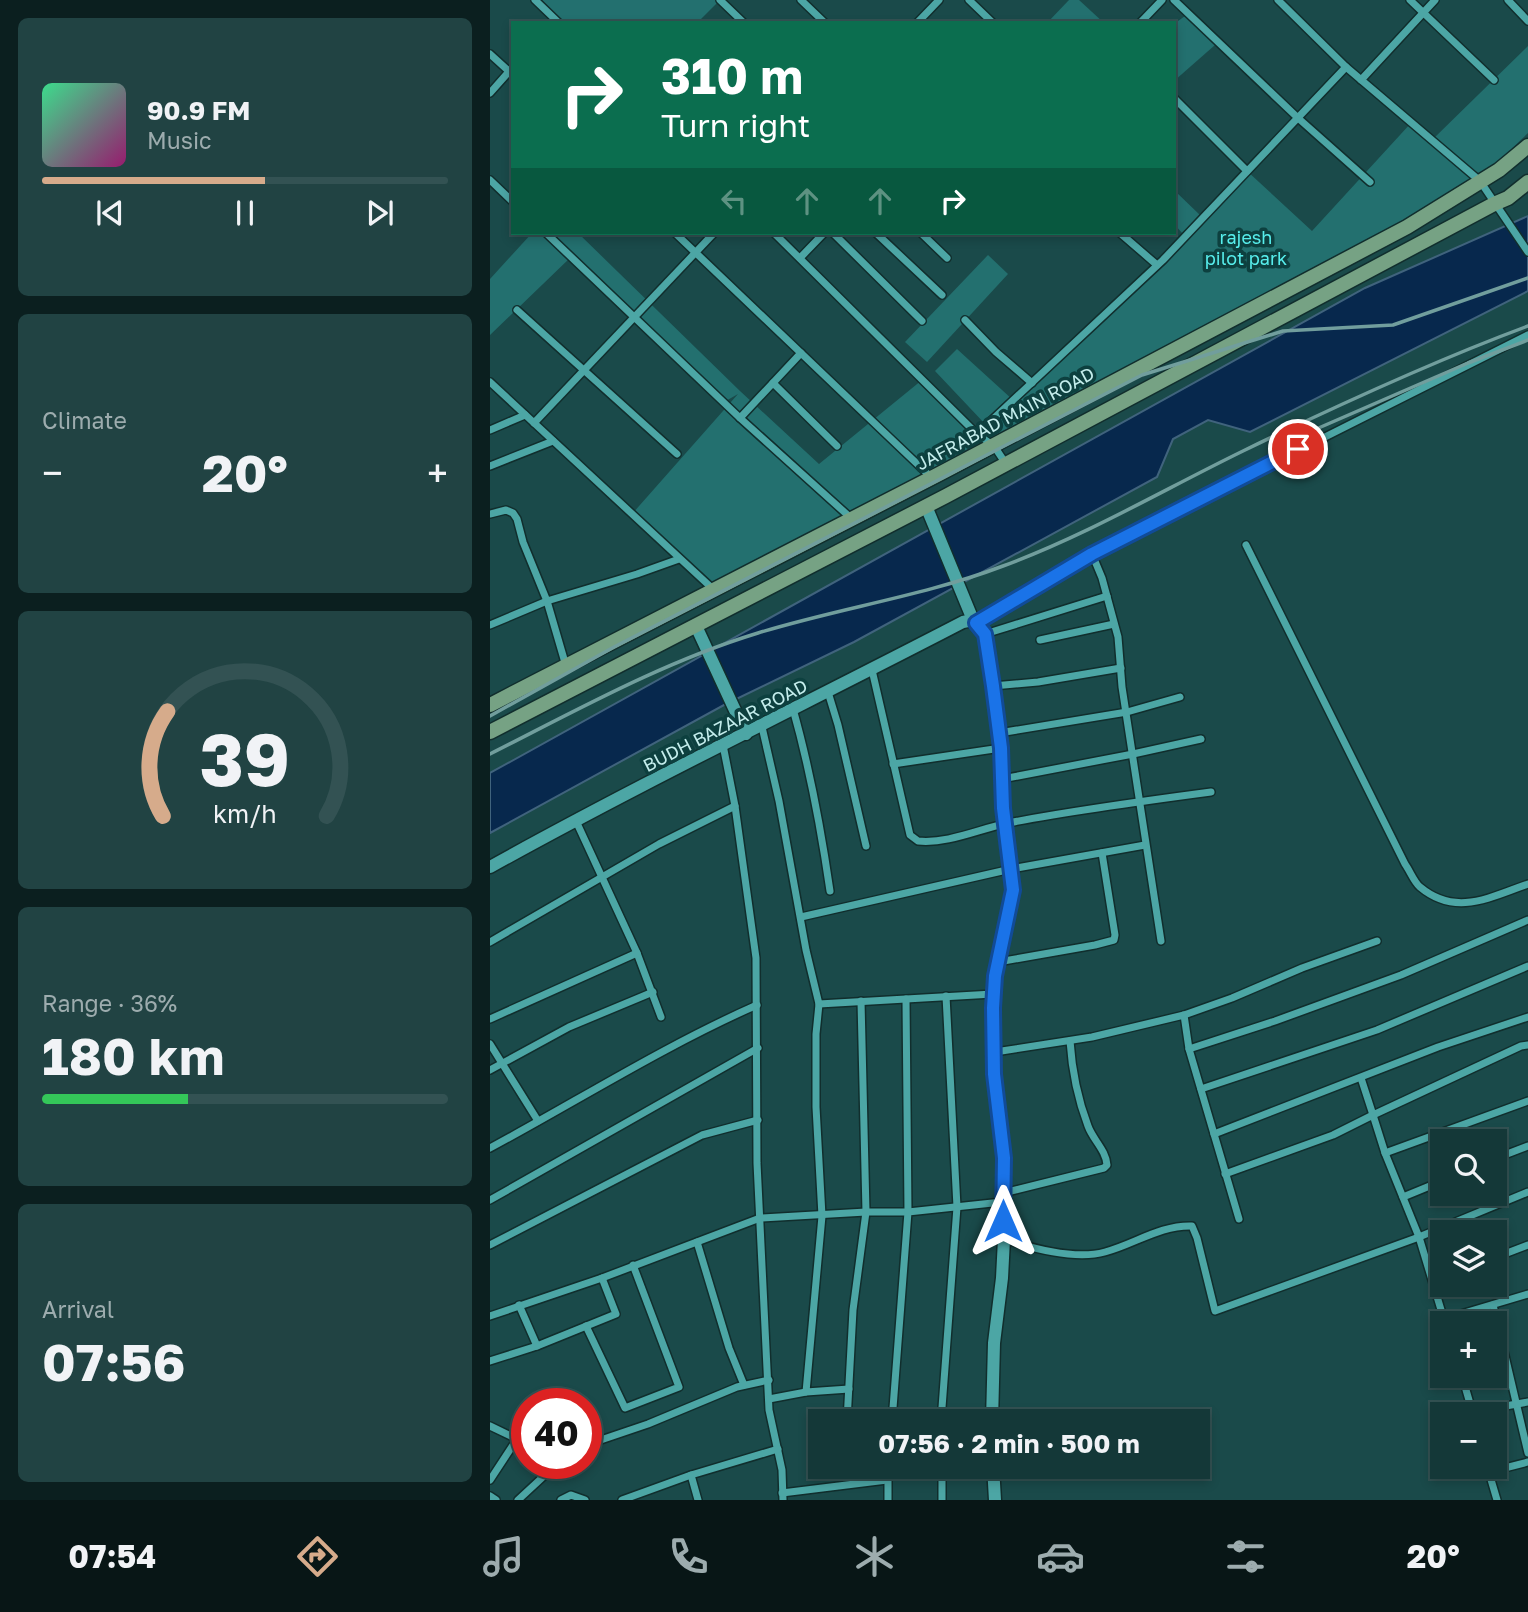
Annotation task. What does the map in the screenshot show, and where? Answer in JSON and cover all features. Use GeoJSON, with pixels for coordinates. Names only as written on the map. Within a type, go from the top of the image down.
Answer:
{"type":"FeatureCollection","features":[{"type":"Feature","properties":{"kind":"main road","name":"JAFRABAD MAIN ROAD"},"geometry":{"type":"LineString","coordinates":[[490,705],[994,446],[1407,228],[1499,170],[1528,146]]}},
{"type":"Feature","properties":{"kind":"main road"},"geometry":{"type":"LineString","coordinates":[[490,732],[926,506],[1508,198],[1528,181]]}},
{"type":"Feature","properties":{"kind":"street"},"geometry":{"type":"LineString","coordinates":[[535,0],[554,21]]}},
{"type":"Feature","properties":{"kind":"street"},"geometry":{"type":"LineString","coordinates":[[720,0],[742,21]]}},
{"type":"Feature","properties":{"kind":"street"},"geometry":{"type":"LineString","coordinates":[[801,0],[823,21]]}},
{"type":"Feature","properties":{"kind":"street"},"geometry":{"type":"LineString","coordinates":[[919,21],[939,0]]}},
{"type":"Feature","properties":{"kind":"street"},"geometry":{"type":"LineString","coordinates":[[969,0],[991,21]]}},
{"type":"Feature","properties":{"kind":"street"},"geometry":{"type":"LineString","coordinates":[[1142,21],[1163,0]]}},
{"type":"Feature","properties":{"kind":"street"},"geometry":{"type":"LineString","coordinates":[[1174,0],[1370,182]]}},
{"type":"Feature","properties":{"kind":"street"},"geometry":{"type":"LineString","coordinates":[[1278,0],[1346,67],[1479,181],[1528,252]]}},
{"type":"Feature","properties":{"kind":"street"},"geometry":{"type":"LineString","coordinates":[[1410,0],[1494,80]]}},
{"type":"Feature","properties":{"kind":"street"},"geometry":{"type":"LineString","coordinates":[[1361,80],[1435,0]]}},
{"type":"Feature","properties":{"kind":"street"},"geometry":{"type":"LineString","coordinates":[[1508,0],[1528,21]]}},
{"type":"Feature","properties":{"kind":"street"},"geometry":{"type":"LineString","coordinates":[[490,54],[511,70]]}},
{"type":"Feature","properties":{"kind":"street"},"geometry":{"type":"LineString","coordinates":[[977,435],[1157,265],[1346,67]]}},
{"type":"Feature","properties":{"kind":"street"},"geometry":{"type":"LineString","coordinates":[[490,93],[511,72]]}},
{"type":"Feature","properties":{"kind":"street"},"geometry":{"type":"LineString","coordinates":[[1176,100],[1248,171]]}},
{"type":"Feature","properties":{"kind":"street"},"geometry":{"type":"LineString","coordinates":[[490,180],[511,200]]}},
{"type":"Feature","properties":{"kind":"street"},"geometry":{"type":"LineString","coordinates":[[547,235],[740,418],[852,519]]}},
{"type":"Feature","properties":{"kind":"street"},"geometry":{"type":"LineString","coordinates":[[677,235],[932,478]]}},
{"type":"Feature","properties":{"kind":"street"},"geometry":{"type":"LineString","coordinates":[[534,423],[712,235]]}},
{"type":"Feature","properties":{"kind":"street"},"geometry":{"type":"LineString","coordinates":[[776,235],[977,435],[994,446],[1006,464]]}},
{"type":"Feature","properties":{"kind":"street"},"geometry":{"type":"LineString","coordinates":[[800,258],[822,235]]}},
{"type":"Feature","properties":{"kind":"street"},"geometry":{"type":"LineString","coordinates":[[834,235],[922,321]]}},
{"type":"Feature","properties":{"kind":"street"},"geometry":{"type":"LineString","coordinates":[[878,235],[942,295]]}},
{"type":"Feature","properties":{"kind":"street"},"geometry":{"type":"LineString","coordinates":[[923,235],[947,258]]}},
{"type":"Feature","properties":{"kind":"street"},"geometry":{"type":"LineString","coordinates":[[1122,235],[1157,265]]}},
{"type":"Feature","properties":{"kind":"street"},"geometry":{"type":"LineString","coordinates":[[517,310],[677,454]]}},
{"type":"Feature","properties":{"kind":"street"},"geometry":{"type":"LineString","coordinates":[[965,320],[1032,383]]}},
{"type":"Feature","properties":{"kind":"street"},"geometry":{"type":"LineString","coordinates":[[978,626],[1092,554],[1224,485],[1528,335]]}},
{"type":"Feature","properties":{"kind":"street"},"geometry":{"type":"LineString","coordinates":[[740,418],[801,353]]}},
{"type":"Feature","properties":{"kind":"street"},"geometry":{"type":"LineString","coordinates":[[490,382],[714,590]]}},
{"type":"Feature","properties":{"kind":"street"},"geometry":{"type":"LineString","coordinates":[[773,383],[837,446]]}},
{"type":"Feature","properties":{"kind":"street"},"geometry":{"type":"LineString","coordinates":[[490,429],[524,415]]}},
{"type":"Feature","properties":{"kind":"street"},"geometry":{"type":"LineString","coordinates":[[490,466],[552,440]]}},
{"type":"Feature","properties":{"kind":"street"},"geometry":{"type":"LineString","coordinates":[[926,506],[978,626],[993,686],[1013,890],[993,994],[994,1074],[1004,1158],[1004,1239],[994,1343],[992,1409]]}},
{"type":"Feature","properties":{"kind":"street"},"geometry":{"type":"LineString","coordinates":[[490,514],[506,510],[513,513],[517,519],[527,553],[547,601],[566,666]]}},
{"type":"Feature","properties":{"kind":"street"},"geometry":{"type":"LineString","coordinates":[[1246,545],[1405,864],[1419,886],[1452,904],[1479,901],[1528,884]]}},
{"type":"Feature","properties":{"kind":"street"},"geometry":{"type":"LineString","coordinates":[[1092,554],[1118,637],[1145,845],[1161,941]]}},
{"type":"Feature","properties":{"kind":"street"},"geometry":{"type":"LineString","coordinates":[[490,625],[547,601],[679,559]]}},
{"type":"Feature","properties":{"kind":"street"},"geometry":{"type":"LineString","coordinates":[[978,626],[1107,596]]}},
{"type":"Feature","properties":{"kind":"street","name":"BUDH BAZAAR ROAD"},"geometry":{"type":"LineString","coordinates":[[490,867],[963,622],[978,626]]}},
{"type":"Feature","properties":{"kind":"street"},"geometry":{"type":"LineString","coordinates":[[1040,639],[1114,624]]}},
{"type":"Feature","properties":{"kind":"street"},"geometry":{"type":"LineString","coordinates":[[696,626],[746,734]]}},
{"type":"Feature","properties":{"kind":"street"},"geometry":{"type":"LineString","coordinates":[[993,686],[1038,682],[1121,667]]}},
{"type":"Feature","properties":{"kind":"street"},"geometry":{"type":"LineString","coordinates":[[872,670],[910,835],[918,841],[962,835],[1005,824],[1212,792]]}},
{"type":"Feature","properties":{"kind":"street"},"geometry":{"type":"LineString","coordinates":[[828,692],[866,846]]}},
{"type":"Feature","properties":{"kind":"street"},"geometry":{"type":"LineString","coordinates":[[998,734],[1127,712],[1180,697]]}},
{"type":"Feature","properties":{"kind":"street"},"geometry":{"type":"LineString","coordinates":[[793,709],[806,754],[823,838],[830,891]]}},
{"type":"Feature","properties":{"kind":"street"},"geometry":{"type":"LineString","coordinates":[[762,727],[819,1004],[816,1034],[816,1107],[822,1216],[806,1392]]}},
{"type":"Feature","properties":{"kind":"street"},"geometry":{"type":"LineString","coordinates":[[1002,779],[1201,739]]}},
{"type":"Feature","properties":{"kind":"street"},"geometry":{"type":"LineString","coordinates":[[723,745],[735,806],[756,958],[757,1163],[769,1399],[782,1470],[782,1496],[887,1480],[888,1500]]}},
{"type":"Feature","properties":{"kind":"street"},"geometry":{"type":"LineString","coordinates":[[893,764],[1001,748]]}},
{"type":"Feature","properties":{"kind":"street"},"geometry":{"type":"LineString","coordinates":[[490,942],[670,838],[735,806]]}},
{"type":"Feature","properties":{"kind":"street"},"geometry":{"type":"LineString","coordinates":[[576,821],[637,953],[661,1017]]}},
{"type":"Feature","properties":{"kind":"street"},"geometry":{"type":"LineString","coordinates":[[802,916],[1011,869],[1145,845]]}},
{"type":"Feature","properties":{"kind":"street"},"geometry":{"type":"LineString","coordinates":[[998,962],[1114,940],[1102,853]]}},
{"type":"Feature","properties":{"kind":"street"},"geometry":{"type":"LineString","coordinates":[[1189,1049],[1401,975],[1528,920]]}},
{"type":"Feature","properties":{"kind":"street"},"geometry":{"type":"LineString","coordinates":[[995,1052],[1070,1041],[1184,1015],[1232,999],[1302,968],[1377,941]]}},
{"type":"Feature","properties":{"kind":"street"},"geometry":{"type":"LineString","coordinates":[[490,1019],[637,953]]}},
{"type":"Feature","properties":{"kind":"street"},"geometry":{"type":"LineString","coordinates":[[1201,1089],[1377,1030],[1528,966]]}},
{"type":"Feature","properties":{"kind":"street"},"geometry":{"type":"LineString","coordinates":[[490,1070],[569,1027],[653,992]]}},
{"type":"Feature","properties":{"kind":"street"},"geometry":{"type":"LineString","coordinates":[[819,1004],[993,994]]}},
{"type":"Feature","properties":{"kind":"street"},"geometry":{"type":"LineString","coordinates":[[941,1409],[957,1207],[946,996]]}},
{"type":"Feature","properties":{"kind":"street"},"geometry":{"type":"LineString","coordinates":[[893,1409],[908,1212],[906,999]]}},
{"type":"Feature","properties":{"kind":"street"},"geometry":{"type":"LineString","coordinates":[[848,1409],[853,1310],[866,1212],[861,1001]]}},
{"type":"Feature","properties":{"kind":"street"},"geometry":{"type":"LineString","coordinates":[[490,1148],[640,1063],[757,1005]]}},
{"type":"Feature","properties":{"kind":"street"},"geometry":{"type":"LineString","coordinates":[[1184,1015],[1189,1049],[1239,1219]]}},
{"type":"Feature","properties":{"kind":"street"},"geometry":{"type":"LineString","coordinates":[[1214,1134],[1438,1047],[1528,1017]]}},
{"type":"Feature","properties":{"kind":"street"},"geometry":{"type":"LineString","coordinates":[[490,1316],[602,1278],[760,1218],[908,1212],[957,1207],[1003,1198],[1104,1168],[1107,1165],[1105,1154],[1090,1131],[1078,1100],[1073,1079],[1070,1041]]}},
{"type":"Feature","properties":{"kind":"street"},"geometry":{"type":"LineString","coordinates":[[490,1044],[537,1121]]}},
{"type":"Feature","properties":{"kind":"street"},"geometry":{"type":"LineString","coordinates":[[1225,1174],[1333,1135],[1527,1045]]}},
{"type":"Feature","properties":{"kind":"street"},"geometry":{"type":"LineString","coordinates":[[490,1200],[758,1048]]}},
{"type":"Feature","properties":{"kind":"street"},"geometry":{"type":"LineString","coordinates":[[1360,1077],[1385,1153],[1419,1237],[1430,1278]]}},
{"type":"Feature","properties":{"kind":"street"},"geometry":{"type":"LineString","coordinates":[[1385,1153],[1528,1101]]}},
{"type":"Feature","properties":{"kind":"street"},"geometry":{"type":"LineString","coordinates":[[490,1245],[702,1135],[758,1120]]}},
{"type":"Feature","properties":{"kind":"street"},"geometry":{"type":"LineString","coordinates":[[1507,1154],[1528,1146]]}},
{"type":"Feature","properties":{"kind":"street"},"geometry":{"type":"LineString","coordinates":[[1403,1197],[1430,1186]]}},
{"type":"Feature","properties":{"kind":"street"},"geometry":{"type":"LineString","coordinates":[[1004,1239],[1050,1251],[1092,1254],[1105,1252],[1174,1225],[1192,1226],[1215,1311],[1419,1237],[1528,1192]]}},
{"type":"Feature","properties":{"kind":"street"},"geometry":{"type":"LineString","coordinates":[[697,1242],[729,1348],[744,1385]]}},
{"type":"Feature","properties":{"kind":"street"},"geometry":{"type":"LineString","coordinates":[[1507,1253],[1528,1245]]}},
{"type":"Feature","properties":{"kind":"street"},"geometry":{"type":"LineString","coordinates":[[586,1326],[625,1408],[679,1387],[633,1265]]}},
{"type":"Feature","properties":{"kind":"street"},"geometry":{"type":"LineString","coordinates":[[490,1361],[537,1346],[616,1314],[602,1278]]}},
{"type":"Feature","properties":{"kind":"street"},"geometry":{"type":"LineString","coordinates":[[1475,1311],[1528,1294]]}},
{"type":"Feature","properties":{"kind":"street"},"geometry":{"type":"LineString","coordinates":[[519,1305],[537,1346]]}},
{"type":"Feature","properties":{"kind":"street"},"geometry":{"type":"LineString","coordinates":[[1493,1305],[1528,1453]]}},
{"type":"Feature","properties":{"kind":"street"},"geometry":{"type":"LineString","coordinates":[[602,1440],[744,1385],[769,1380]]}},
{"type":"Feature","properties":{"kind":"street"},"geometry":{"type":"LineString","coordinates":[[769,1399],[806,1392],[849,1389]]}},
{"type":"Feature","properties":{"kind":"street"},"geometry":{"type":"LineString","coordinates":[[1507,1407],[1528,1402]]}},
{"type":"Feature","properties":{"kind":"street"},"geometry":{"type":"LineString","coordinates":[[490,1426],[511,1436]]}},
{"type":"Feature","properties":{"kind":"street"},"geometry":{"type":"LineString","coordinates":[[490,1480],[511,1448]]}},
{"type":"Feature","properties":{"kind":"street"},"geometry":{"type":"LineString","coordinates":[[622,1500],[691,1475],[778,1449]]}},
{"type":"Feature","properties":{"kind":"street"},"geometry":{"type":"LineString","coordinates":[[1507,1465],[1528,1461]]}},
{"type":"Feature","properties":{"kind":"street"},"geometry":{"type":"LineString","coordinates":[[691,1475],[698,1500]]}},
{"type":"Feature","properties":{"kind":"street"},"geometry":{"type":"LineString","coordinates":[[518,1500],[541,1479]]}},
{"type":"Feature","properties":{"kind":"street"},"geometry":{"type":"LineString","coordinates":[[942,1479],[943,1500]]}},
{"type":"Feature","properties":{"kind":"street"},"geometry":{"type":"LineString","coordinates":[[994,1479],[995,1500]]}},
{"type":"Feature","properties":{"kind":"street"},"geometry":{"type":"LineString","coordinates":[[1491,1479],[1497,1500]]}},
{"type":"Feature","properties":{"kind":"street"},"geometry":{"type":"LineString","coordinates":[[561,1500],[571,1495],[585,1500]]}},
{"type":"Feature","properties":{"kind":"street"},"geometry":{"type":"LineString","coordinates":[[490,1496],[496,1500]]}},
{"type":"Feature","properties":{"kind":"green space"},"geometry":{"type":"Polygon","coordinates":[[[540,0],[720,0],[699,21],[564,21],[540,0]]]}},
{"type":"Feature","properties":{"kind":"green space"},"geometry":{"type":"Polygon","coordinates":[[[1069,0],[1079,0],[1102,21],[1049,21],[1069,0]]]}},
{"type":"Feature","properties":{"kind":"green space"},"geometry":{"type":"Polygon","coordinates":[[[1185,16],[1215,45],[1176,79],[1176,23],[1185,16]]]}},
{"type":"Feature","properties":{"kind":"green space","name":"rajesh pilot park"},"geometry":{"type":"Polygon","coordinates":[[[1528,46],[1528,133],[1479,180],[994,446],[984,440],[714,590],[632,514],[738,394],[724,402],[571,257],[490,335],[490,279],[530,235],[580,235],[819,464],[922,380],[978,433],[986,425],[935,371],[957,349],[1013,400],[1183,234],[1176,226],[1176,192],[1201,216],[1247,171],[1312,231],[1411,123],[1432,140],[1528,46]]]}},
{"type":"Feature","properties":{"kind":"green space"},"geometry":{"type":"Polygon","coordinates":[[[988,255],[1008,274],[927,362],[905,342],[988,255]]]}},
{"type":"Feature","properties":{"kind":"shaded area"},"geometry":{"type":"Polygon","coordinates":[[[1528,216],[1528,291],[1250,432],[1208,420],[1173,439],[1157,477],[854,642],[724,705],[490,833],[490,773],[1365,288],[1528,216]]]}},
{"type":"Feature","properties":{"kind":"railway"},"geometry":{"type":"LineString","coordinates":[[490,716],[614,647],[1142,375],[1283,331],[1393,325],[1528,278]]}},
{"type":"Feature","properties":{"kind":"railway"},"geometry":{"type":"LineString","coordinates":[[490,754],[654,672],[723,645],[789,624],[943,586],[1034,554],[1348,401],[1528,326]]}},
{"type":"Feature","properties":{"kind":"railway"},"geometry":{"type":"LineString","coordinates":[[1314,430],[1528,340]]}},
{"type":"Feature","properties":{"kind":"route"},"geometry":{"type":"LineString","coordinates":[[1003,1221],[1004,1158],[994,1074],[993,1008],[995,976],[1013,890],[993,686],[985,634],[976,623],[1092,554],[1298,449]]}}]}
